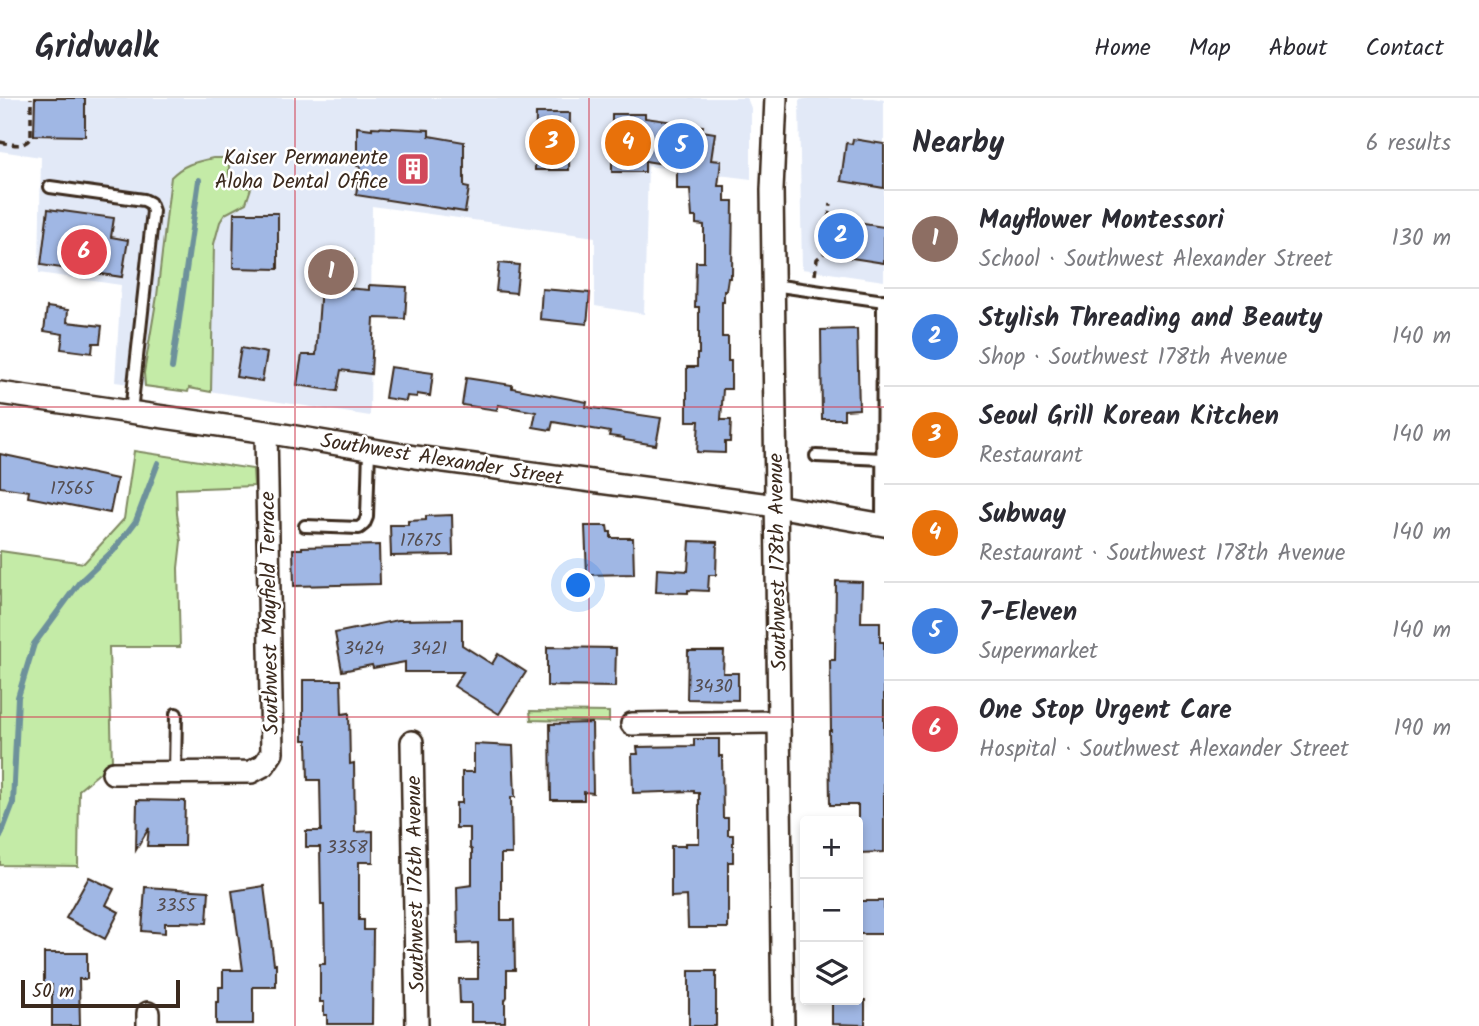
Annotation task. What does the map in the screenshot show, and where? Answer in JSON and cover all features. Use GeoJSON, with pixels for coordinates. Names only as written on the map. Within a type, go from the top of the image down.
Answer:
{"type":"FeatureCollection","features":[{"type":"Feature","properties":{"kind":"street","name":"Southwest 178th Avenue"},"geometry":{"type":"LineString","coordinates":[[776,98],[772,190],[783,1026]]}},
{"type":"Feature","properties":{"kind":"street","name":"Southwest Alexander Street"},"geometry":{"type":"LineString","coordinates":[[0,393],[428,459],[776,506],[883,525]]}},
{"type":"Feature","properties":{"kind":"street","name":"Southwest Mayfield Terrace"},"geometry":{"type":"LineString","coordinates":[[113,773],[251,772],[264,765],[272,752],[266,432]]}},
{"type":"Feature","properties":{"kind":"street"},"geometry":{"type":"LineString","coordinates":[[632,724],[779,722]]}},
{"type":"Feature","properties":{"kind":"street","name":"Southwest 176th Avenue"},"geometry":{"type":"LineString","coordinates":[[412,742],[417,1026]]}},
{"type":"Feature","properties":{"kind":"lane"},"geometry":{"type":"LineString","coordinates":[[50,187],[144,200],[150,203],[153,211],[131,412]]}},
{"type":"Feature","properties":{"kind":"lane"},"geometry":{"type":"LineString","coordinates":[[774,285],[883,301],[883,525]]}},
{"type":"Feature","properties":{"kind":"lane"},"geometry":{"type":"LineString","coordinates":[[305,526],[359,528],[364,524],[367,517],[369,449]]}},
{"type":"Feature","properties":{"kind":"lane"},"geometry":{"type":"LineString","coordinates":[[816,456],[883,459]]}},
{"type":"Feature","properties":{"kind":"lane"},"geometry":{"type":"LineString","coordinates":[[175,773],[176,714]]}},
{"type":"Feature","properties":{"kind":"path"},"geometry":{"type":"LineString","coordinates":[[0,142],[22,145],[29,141],[31,98]]}},
{"type":"Feature","properties":{"kind":"path"},"geometry":{"type":"LineString","coordinates":[[813,290],[817,258],[824,253],[831,204]]}},
{"type":"Feature","properties":{"kind":"shaded area"},"geometry":{"type":"Polygon","coordinates":[[[0,98],[747,98],[751,108],[751,179],[648,166],[644,314],[595,306],[595,237],[372,206],[370,416],[189,388],[188,392],[115,382],[121,285],[39,273],[41,157],[0,151],[0,98]]]}},
{"type":"Feature","properties":{"kind":"shaded area"},"geometry":{"type":"Polygon","coordinates":[[[799,100],[884,100],[884,281],[802,269],[799,100]]]}},
{"type":"Feature","properties":{"kind":"green space"},"geometry":{"type":"Polygon","coordinates":[[[213,158],[229,158],[229,185],[251,188],[246,203],[225,214],[214,244],[211,392],[145,386],[144,373],[157,296],[171,177],[190,164],[213,158]]]}},
{"type":"Feature","properties":{"kind":"green space"},"geometry":{"type":"Polygon","coordinates":[[[329,259],[354,260],[352,285],[328,283],[329,259]]]}},
{"type":"Feature","properties":{"kind":"green space"},"geometry":{"type":"Polygon","coordinates":[[[134,451],[253,469],[254,486],[176,489],[181,541],[178,568],[180,647],[109,647],[112,762],[79,790],[78,866],[0,865],[0,551],[84,563],[124,519],[134,451]]]}},
{"type":"Feature","properties":{"kind":"green space"},"geometry":{"type":"Polygon","coordinates":[[[530,711],[609,712],[609,722],[531,720],[530,711]]]}},
{"type":"Feature","properties":{"kind":"building"},"geometry":{"type":"Polygon","coordinates":[[[35,98],[85,98],[85,136],[34,135],[35,98]]]}},
{"type":"Feature","properties":{"kind":"building"},"geometry":{"type":"Polygon","coordinates":[[[536,113],[570,113],[569,170],[535,170],[536,113]]]}},
{"type":"Feature","properties":{"kind":"building"},"geometry":{"type":"Polygon","coordinates":[[[612,114],[645,114],[645,118],[703,126],[702,131],[715,133],[711,160],[721,161],[718,186],[725,186],[725,201],[733,201],[732,274],[728,278],[722,302],[722,337],[728,337],[728,361],[731,361],[731,389],[723,389],[721,420],[731,420],[730,442],[725,442],[725,453],[697,452],[699,421],[687,421],[687,367],[697,367],[699,354],[699,307],[695,307],[696,262],[704,262],[704,225],[696,224],[696,217],[692,217],[690,189],[677,189],[677,166],[645,161],[645,172],[612,172],[612,114]]]}},
{"type":"Feature","properties":{"kind":"building","name":"Kaiser Permanente Aloha Dental Office"},"geometry":{"type":"Polygon","coordinates":[[[357,127],[429,130],[429,136],[464,142],[464,187],[469,188],[465,212],[356,195],[360,166],[357,166],[357,127]]]}},
{"type":"Feature","properties":{"kind":"building"},"geometry":{"type":"Polygon","coordinates":[[[853,139],[884,144],[884,188],[841,181],[846,143],[852,144],[853,139]]]}},
{"type":"Feature","properties":{"kind":"building"},"geometry":{"type":"Polygon","coordinates":[[[48,209],[114,218],[111,237],[128,240],[122,277],[41,265],[48,209]]]}},
{"type":"Feature","properties":{"kind":"building"},"geometry":{"type":"Polygon","coordinates":[[[234,213],[278,213],[278,269],[233,268],[234,213]]]}},
{"type":"Feature","properties":{"kind":"building"},"geometry":{"type":"Polygon","coordinates":[[[831,219],[884,227],[884,263],[826,254],[831,219]]]}},
{"type":"Feature","properties":{"kind":"building"},"geometry":{"type":"Polygon","coordinates":[[[499,263],[519,265],[516,293],[496,291],[499,263]]]}},
{"type":"Feature","properties":{"kind":"building"},"geometry":{"type":"Polygon","coordinates":[[[369,285],[407,287],[405,319],[374,318],[371,374],[341,370],[337,391],[297,385],[302,355],[316,355],[321,286],[369,290],[369,285]]]}},
{"type":"Feature","properties":{"kind":"building"},"geometry":{"type":"Polygon","coordinates":[[[542,289],[590,293],[587,324],[540,319],[542,289]]]}},
{"type":"Feature","properties":{"kind":"building"},"geometry":{"type":"Polygon","coordinates":[[[47,307],[68,310],[67,322],[102,326],[100,343],[93,343],[92,353],[61,349],[63,334],[44,331],[47,307]]]}},
{"type":"Feature","properties":{"kind":"building"},"geometry":{"type":"Polygon","coordinates":[[[857,329],[859,409],[844,410],[844,419],[822,419],[821,330],[857,329]]]}},
{"type":"Feature","properties":{"kind":"building"},"geometry":{"type":"Polygon","coordinates":[[[241,348],[267,353],[262,381],[236,377],[241,348]]]}},
{"type":"Feature","properties":{"kind":"building"},"geometry":{"type":"Polygon","coordinates":[[[390,367],[433,373],[430,396],[407,396],[406,401],[385,398],[390,367]]]}},
{"type":"Feature","properties":{"kind":"building"},"geometry":{"type":"Polygon","coordinates":[[[466,378],[587,402],[586,407],[661,418],[656,445],[609,436],[610,432],[553,422],[551,430],[533,427],[536,412],[498,405],[497,410],[462,405],[466,378]]]}},
{"type":"Feature","properties":{"kind":"building"},"geometry":{"type":"Polygon","coordinates":[[[0,454],[117,479],[110,513],[28,497],[29,491],[0,487],[0,454]]]}},
{"type":"Feature","properties":{"kind":"building"},"geometry":{"type":"Polygon","coordinates":[[[452,515],[453,555],[391,556],[390,525],[408,525],[408,521],[426,520],[426,516],[452,515]]]}},
{"type":"Feature","properties":{"kind":"building"},"geometry":{"type":"Polygon","coordinates":[[[585,526],[607,526],[611,538],[633,538],[634,574],[587,575],[585,526]]]}},
{"type":"Feature","properties":{"kind":"building"},"geometry":{"type":"Polygon","coordinates":[[[690,541],[717,542],[716,575],[709,575],[708,591],[656,592],[657,569],[688,571],[690,541]]]}},
{"type":"Feature","properties":{"kind":"building"},"geometry":{"type":"Polygon","coordinates":[[[379,545],[380,584],[294,586],[293,549],[379,545]]]}},
{"type":"Feature","properties":{"kind":"building"},"geometry":{"type":"Polygon","coordinates":[[[836,581],[862,582],[861,622],[880,622],[880,642],[884,642],[884,852],[863,853],[863,816],[858,816],[858,805],[830,805],[830,660],[835,660],[836,581]]]}},
{"type":"Feature","properties":{"kind":"building"},"geometry":{"type":"Polygon","coordinates":[[[462,619],[462,645],[492,664],[498,654],[526,672],[499,714],[454,686],[463,672],[405,672],[405,662],[342,671],[335,633],[398,620],[462,619]]]}},
{"type":"Feature","properties":{"kind":"building"},"geometry":{"type":"Polygon","coordinates":[[[547,647],[616,648],[615,687],[547,686],[547,647]]]}},
{"type":"Feature","properties":{"kind":"building"},"geometry":{"type":"Polygon","coordinates":[[[688,651],[724,651],[723,673],[738,673],[738,700],[687,699],[688,651]]]}},
{"type":"Feature","properties":{"kind":"building"},"geometry":{"type":"Polygon","coordinates":[[[303,680],[341,680],[342,714],[349,713],[350,764],[354,763],[355,832],[373,831],[373,862],[359,862],[359,920],[364,920],[364,930],[373,930],[372,1024],[327,1024],[324,1002],[320,1002],[320,964],[325,964],[320,847],[306,847],[306,831],[321,831],[320,780],[308,780],[307,740],[303,740],[303,680]]]}},
{"type":"Feature","properties":{"kind":"building"},"geometry":{"type":"Polygon","coordinates":[[[592,723],[593,793],[584,792],[584,800],[551,800],[550,724],[592,723]]]}},
{"type":"Feature","properties":{"kind":"building"},"geometry":{"type":"Polygon","coordinates":[[[694,739],[719,739],[719,756],[722,756],[723,818],[728,818],[728,835],[733,835],[733,862],[728,862],[728,928],[688,928],[687,896],[671,897],[671,846],[699,843],[699,793],[633,793],[632,754],[638,754],[637,747],[694,746],[694,739]]]}},
{"type":"Feature","properties":{"kind":"building"},"geometry":{"type":"Polygon","coordinates":[[[474,744],[513,746],[515,797],[511,797],[512,854],[501,854],[501,920],[514,920],[515,970],[507,970],[505,1022],[471,1022],[471,1003],[460,1003],[459,979],[478,979],[478,943],[458,944],[457,887],[472,885],[470,828],[456,828],[456,803],[462,803],[462,772],[474,772],[474,744]]]}},
{"type":"Feature","properties":{"kind":"building"},"geometry":{"type":"Polygon","coordinates":[[[137,800],[185,801],[184,846],[147,846],[149,828],[136,850],[137,800]]]}},
{"type":"Feature","properties":{"kind":"building"},"geometry":{"type":"Polygon","coordinates":[[[89,877],[114,889],[106,905],[119,912],[105,939],[66,918],[89,877]]]}},
{"type":"Feature","properties":{"kind":"building"},"geometry":{"type":"Polygon","coordinates":[[[264,886],[276,964],[276,987],[253,987],[253,1024],[216,1024],[216,1002],[219,1002],[219,987],[223,987],[223,970],[243,970],[232,891],[264,886]]]}},
{"type":"Feature","properties":{"kind":"building"},"geometry":{"type":"Polygon","coordinates":[[[145,887],[209,891],[207,923],[165,923],[165,933],[142,931],[145,887]]]}},
{"type":"Feature","properties":{"kind":"building"},"geometry":{"type":"Polygon","coordinates":[[[863,901],[884,901],[884,934],[863,934],[863,901]]]}},
{"type":"Feature","properties":{"kind":"building"},"geometry":{"type":"Polygon","coordinates":[[[44,953],[87,953],[87,979],[79,979],[80,1026],[52,1026],[52,985],[44,985],[44,953]]]}},
{"type":"Feature","properties":{"kind":"building"},"geometry":{"type":"Polygon","coordinates":[[[689,971],[716,971],[716,1026],[689,1026],[689,971]]]}},
{"type":"Feature","properties":{"kind":"building"},"geometry":{"type":"Polygon","coordinates":[[[865,1000],[865,1025],[832,1024],[832,1005],[863,1005],[865,1000]]]}},
{"type":"Feature","properties":{"kind":"waterway"},"geometry":{"type":"LineString","coordinates":[[172,368],[199,180]]}},
{"type":"Feature","properties":{"kind":"waterway"},"geometry":{"type":"LineString","coordinates":[[0,837],[13,803],[18,697],[34,644],[79,583],[114,550],[136,521],[158,463]]}},
{"type":"Feature","properties":{"kind":"place","name":"Seoul Grill Korean Kitchen"},"geometry":{"type":"Point","coordinates":[552,142]}},
{"type":"Feature","properties":{"kind":"place","name":"Subway"},"geometry":{"type":"Point","coordinates":[628,143]}},
{"type":"Feature","properties":{"kind":"place","name":"7-Eleven"},"geometry":{"type":"Point","coordinates":[681,146]}},
{"type":"Feature","properties":{"kind":"place","name":"Kaiser Permanente Aloha Dental Office"},"geometry":{"type":"Point","coordinates":[413,169]}},
{"type":"Feature","properties":{"kind":"place","name":"Stylish Threading and Beauty"},"geometry":{"type":"Point","coordinates":[841,236]}},
{"type":"Feature","properties":{"kind":"place","name":"One Stop Urgent Care"},"geometry":{"type":"Point","coordinates":[84,252]}},
{"type":"Feature","properties":{"kind":"place","name":"Mayflower Montessori"},"geometry":{"type":"Point","coordinates":[331,272]}}]}
